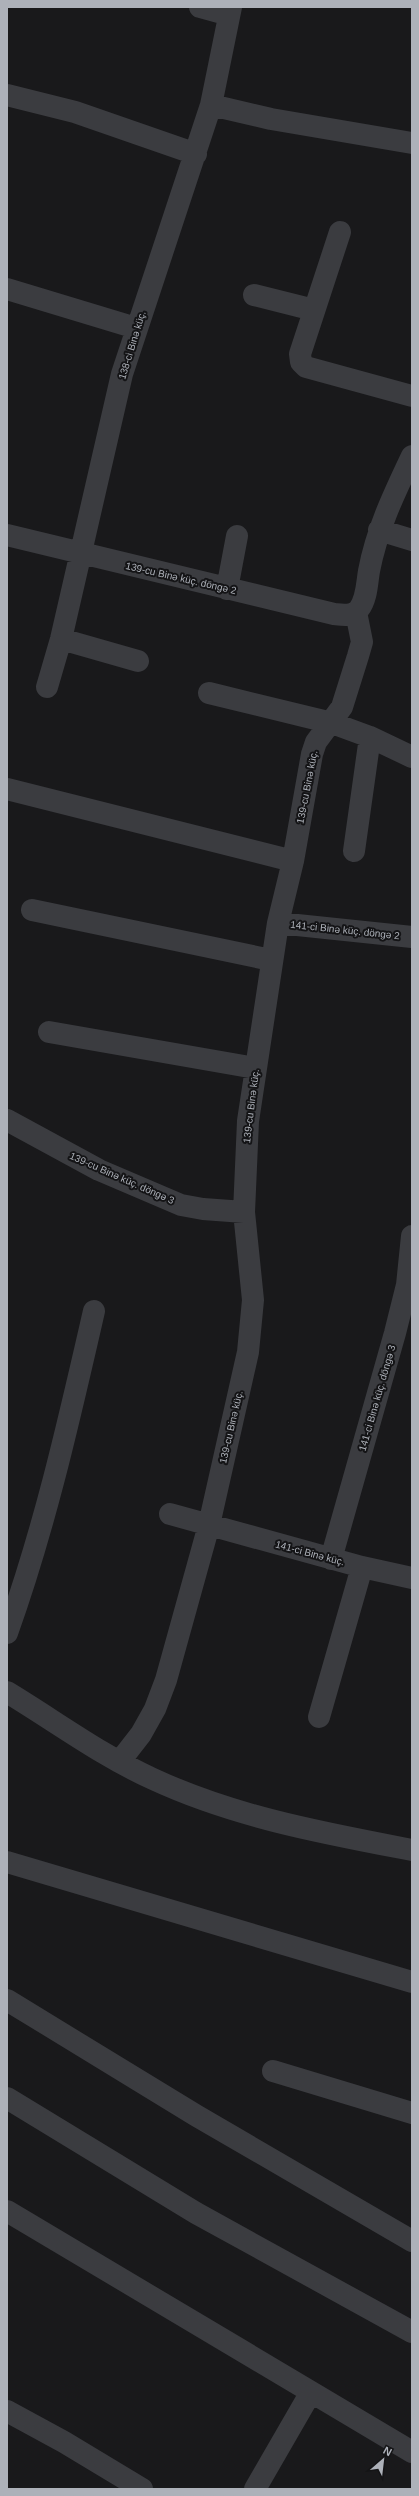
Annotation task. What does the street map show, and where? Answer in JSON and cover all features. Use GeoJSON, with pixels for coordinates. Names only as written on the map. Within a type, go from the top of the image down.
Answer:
{"type":"FeatureCollection","features":[{"type":"Feature","properties":{"kind":"street"},"geometry":{"type":"LineString","coordinates":[[200,7],[230,11]]}},
{"type":"Feature","properties":{"kind":"street","name":"138-ci Binə küç."},"geometry":{"type":"LineString","coordinates":[[47,687],[61,639],[122,374],[211,105],[230,11]]}},
{"type":"Feature","properties":{"kind":"street"},"geometry":{"type":"LineString","coordinates":[[7,95],[75,112],[196,154]]}},
{"type":"Feature","properties":{"kind":"street"},"geometry":{"type":"LineString","coordinates":[[211,105],[271,119],[412,143]]}},
{"type":"Feature","properties":{"kind":"street"},"geometry":{"type":"LineString","coordinates":[[340,232],[300,354],[301,362],[306,368],[412,396]]}},
{"type":"Feature","properties":{"kind":"street"},"geometry":{"type":"LineString","coordinates":[[7,289],[136,328]]}},
{"type":"Feature","properties":{"kind":"street"},"geometry":{"type":"LineString","coordinates":[[254,295],[314,310]]}},
{"type":"Feature","properties":{"kind":"street"},"geometry":{"type":"LineString","coordinates":[[356,612],[364,600],[379,530],[388,506],[412,456]]}},
{"type":"Feature","properties":{"kind":"street"},"geometry":{"type":"LineString","coordinates":[[379,530],[412,540]]}},
{"type":"Feature","properties":{"kind":"street","name":"139-cu Binə küç. döngə 2"},"geometry":{"type":"LineString","coordinates":[[7,535],[334,614],[348,615],[356,612]]}},
{"type":"Feature","properties":{"kind":"street"},"geometry":{"type":"LineString","coordinates":[[227,589],[237,536]]}},
{"type":"Feature","properties":{"kind":"street","name":"139-cu Binə küç."},"geometry":{"type":"LineString","coordinates":[[120,1761],[141,1734],[155,1709],[164,1687],[209,1525],[252,1328],[253,1300],[244,1212],[245,1152],[255,1068],[271,960],[293,861],[312,754],[316,742],[332,723],[342,707],[362,642],[356,612]]}},
{"type":"Feature","properties":{"kind":"street"},"geometry":{"type":"LineString","coordinates":[[61,639],[138,661]]}},
{"type":"Feature","properties":{"kind":"street"},"geometry":{"type":"LineString","coordinates":[[209,693],[332,723],[411,754]]}},
{"type":"Feature","properties":{"kind":"street"},"geometry":{"type":"LineString","coordinates":[[354,851],[370,737]]}},
{"type":"Feature","properties":{"kind":"street"},"geometry":{"type":"LineString","coordinates":[[7,790],[293,861]]}},
{"type":"Feature","properties":{"kind":"street"},"geometry":{"type":"LineString","coordinates":[[32,910],[271,960]]}},
{"type":"Feature","properties":{"kind":"street","name":"141-ci Binə küç. döngə 2"},"geometry":{"type":"LineString","coordinates":[[278,923],[412,937]]}},
{"type":"Feature","properties":{"kind":"street"},"geometry":{"type":"LineString","coordinates":[[50,1032],[255,1068]]}},
{"type":"Feature","properties":{"kind":"street","name":"139-cu Binə küç. döngə 3"},"geometry":{"type":"LineString","coordinates":[[7,1120],[99,1170],[175,1202],[203,1209],[244,1212]]}},
{"type":"Feature","properties":{"kind":"street","name":"141-ci Binə küç. döngə 3"},"geometry":{"type":"LineString","coordinates":[[331,1558],[395,1333],[407,1285],[412,1236]]}},
{"type":"Feature","properties":{"kind":"street"},"geometry":{"type":"LineString","coordinates":[[7,1632],[29,1571],[58,1471],[94,1311]]}},
{"type":"Feature","properties":{"kind":"street","name":"141-ci Binə küç."},"geometry":{"type":"LineString","coordinates":[[170,1514],[362,1567],[412,1578]]}},
{"type":"Feature","properties":{"kind":"street"},"geometry":{"type":"LineString","coordinates":[[319,1717],[362,1567]]}},
{"type":"Feature","properties":{"kind":"street"},"geometry":{"type":"LineString","coordinates":[[7,1692],[120,1761],[181,1791],[289,1826],[412,1850]]}},
{"type":"Feature","properties":{"kind":"street"},"geometry":{"type":"LineString","coordinates":[[7,1862],[412,1982]]}},
{"type":"Feature","properties":{"kind":"street"},"geometry":{"type":"LineString","coordinates":[[7,2000],[197,2116],[412,2241]]}},
{"type":"Feature","properties":{"kind":"street"},"geometry":{"type":"LineString","coordinates":[[273,2071],[412,2113]]}},
{"type":"Feature","properties":{"kind":"street"},"geometry":{"type":"LineString","coordinates":[[7,2098],[196,2214],[412,2332]]}},
{"type":"Feature","properties":{"kind":"street"},"geometry":{"type":"LineString","coordinates":[[7,2211],[412,2452]]}},
{"type":"Feature","properties":{"kind":"street"},"geometry":{"type":"LineString","coordinates":[[255,2489],[311,2392]]}},
{"type":"Feature","properties":{"kind":"street"},"geometry":{"type":"LineString","coordinates":[[7,2411],[115,2482],[142,2489]]}}]}
